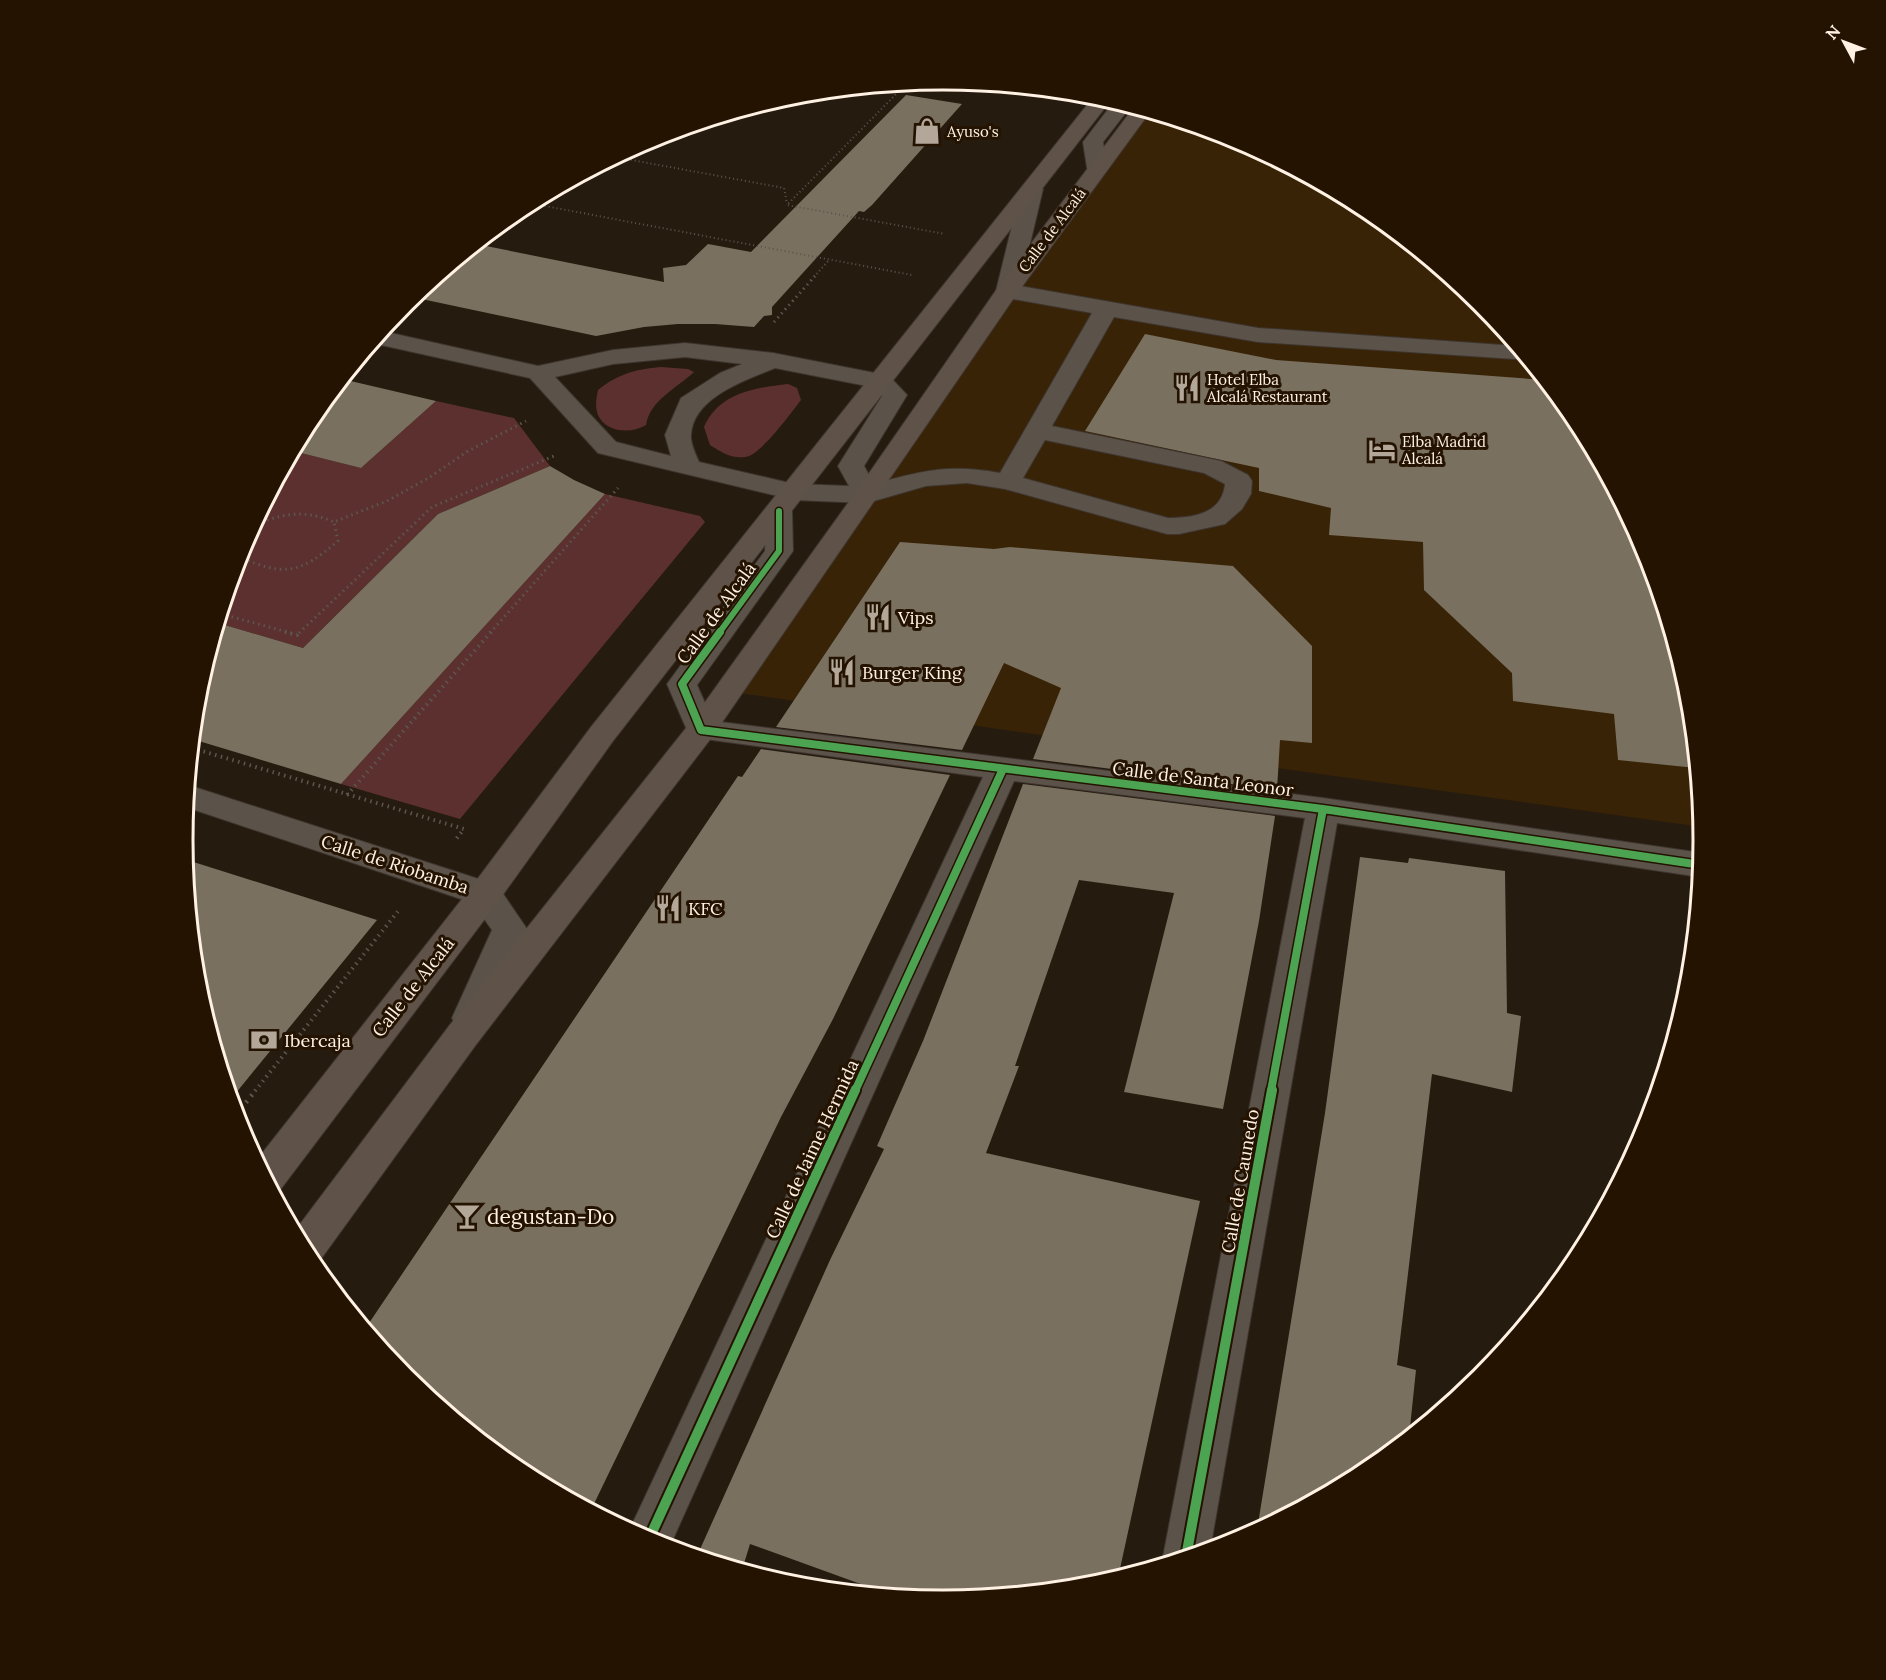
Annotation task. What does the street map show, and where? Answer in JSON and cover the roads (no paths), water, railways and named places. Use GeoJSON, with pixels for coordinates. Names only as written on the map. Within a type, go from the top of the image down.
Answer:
{"type":"FeatureCollection","features":[{"type":"Feature","properties":{"kind":"main road","name":"Calle de Alcalá"},"geometry":{"type":"LineString","coordinates":[[270,1172],[485,894],[602,734],[1097,106]]}},
{"type":"Feature","properties":{"kind":"main road","name":"Calle de Alcalá"},"geometry":{"type":"LineString","coordinates":[[310,1242],[462,1036],[701,730],[867,495],[1007,291],[1137,116]]}},
{"type":"Feature","properties":{"kind":"street","name":"Calle de Alcalá"},"geometry":{"type":"LineString","coordinates":[[1097,168],[1093,142],[1117,111]]}},
{"type":"Feature","properties":{"kind":"street","name":"Calle de Alcalá"},"geometry":{"type":"LineString","coordinates":[[1007,291],[1032,189]]}},
{"type":"Feature","properties":{"kind":"street"},"geometry":{"type":"LineString","coordinates":[[1007,291],[1258,335],[1514,353]]}},
{"type":"Feature","properties":{"kind":"street"},"geometry":{"type":"LineString","coordinates":[[1008,482],[1107,308]]}},
{"type":"Feature","properties":{"kind":"street"},"geometry":{"type":"LineString","coordinates":[[385,339],[538,373],[613,357],[685,351],[773,360],[880,381],[895,395],[851,466],[867,495]]}},
{"type":"Feature","properties":{"kind":"street"},"geometry":{"type":"LineString","coordinates":[[687,468],[678,435],[690,403],[729,378],[773,360]]}},
{"type":"Feature","properties":{"kind":"street"},"geometry":{"type":"LineString","coordinates":[[538,373],[607,448],[687,468],[786,502],[867,495],[924,478],[968,475],[1008,482],[1167,526],[1183,526],[1210,520],[1229,510],[1239,494],[1239,481],[1212,467],[1038,431]]}},
{"type":"Feature","properties":{"kind":"street","name":"Calle de Alcalá"},"geometry":{"type":"LineString","coordinates":[[701,730],[682,684],[779,551],[786,502]]}},
{"type":"Feature","properties":{"kind":"street","name":"Calle de Santa Leonor"},"geometry":{"type":"LineString","coordinates":[[701,730],[1323,809],[1692,864]]}},
{"type":"Feature","properties":{"kind":"street","name":"Calle de Jaime Hermida"},"geometry":{"type":"LineString","coordinates":[[652,1531],[1003,769]]}},
{"type":"Feature","properties":{"kind":"street","name":"Calle de Riobamba"},"geometry":{"type":"LineString","coordinates":[[195,799],[485,894],[510,930],[462,1036]]}},
{"type":"Feature","properties":{"kind":"street","name":"Calle de Caunedo"},"geometry":{"type":"LineString","coordinates":[[1188,1549],[1323,809]]}},
{"type":"Feature","properties":{"kind":"place","name":"Ayuso's"},"geometry":{"type":"Point","coordinates":[927,131]}},
{"type":"Feature","properties":{"kind":"place","name":"Hotel Elba Alcalá Restaurant"},"geometry":{"type":"Point","coordinates":[1187,388]}},
{"type":"Feature","properties":{"kind":"place","name":"Elba Madrid Alcalá"},"geometry":{"type":"Point","coordinates":[1382,450]}},
{"type":"Feature","properties":{"kind":"place","name":"Vips"},"geometry":{"type":"Point","coordinates":[878,617]}},
{"type":"Feature","properties":{"kind":"place","name":"Burger King"},"geometry":{"type":"Point","coordinates":[842,672]}},
{"type":"Feature","properties":{"kind":"place","name":"KFC"},"geometry":{"type":"Point","coordinates":[668,908]}},
{"type":"Feature","properties":{"kind":"place","name":"Ibercaja"},"geometry":{"type":"Point","coordinates":[264,1040]}},
{"type":"Feature","properties":{"kind":"place","name":"degustan-Do"},"geometry":{"type":"Point","coordinates":[467,1216]}}]}
